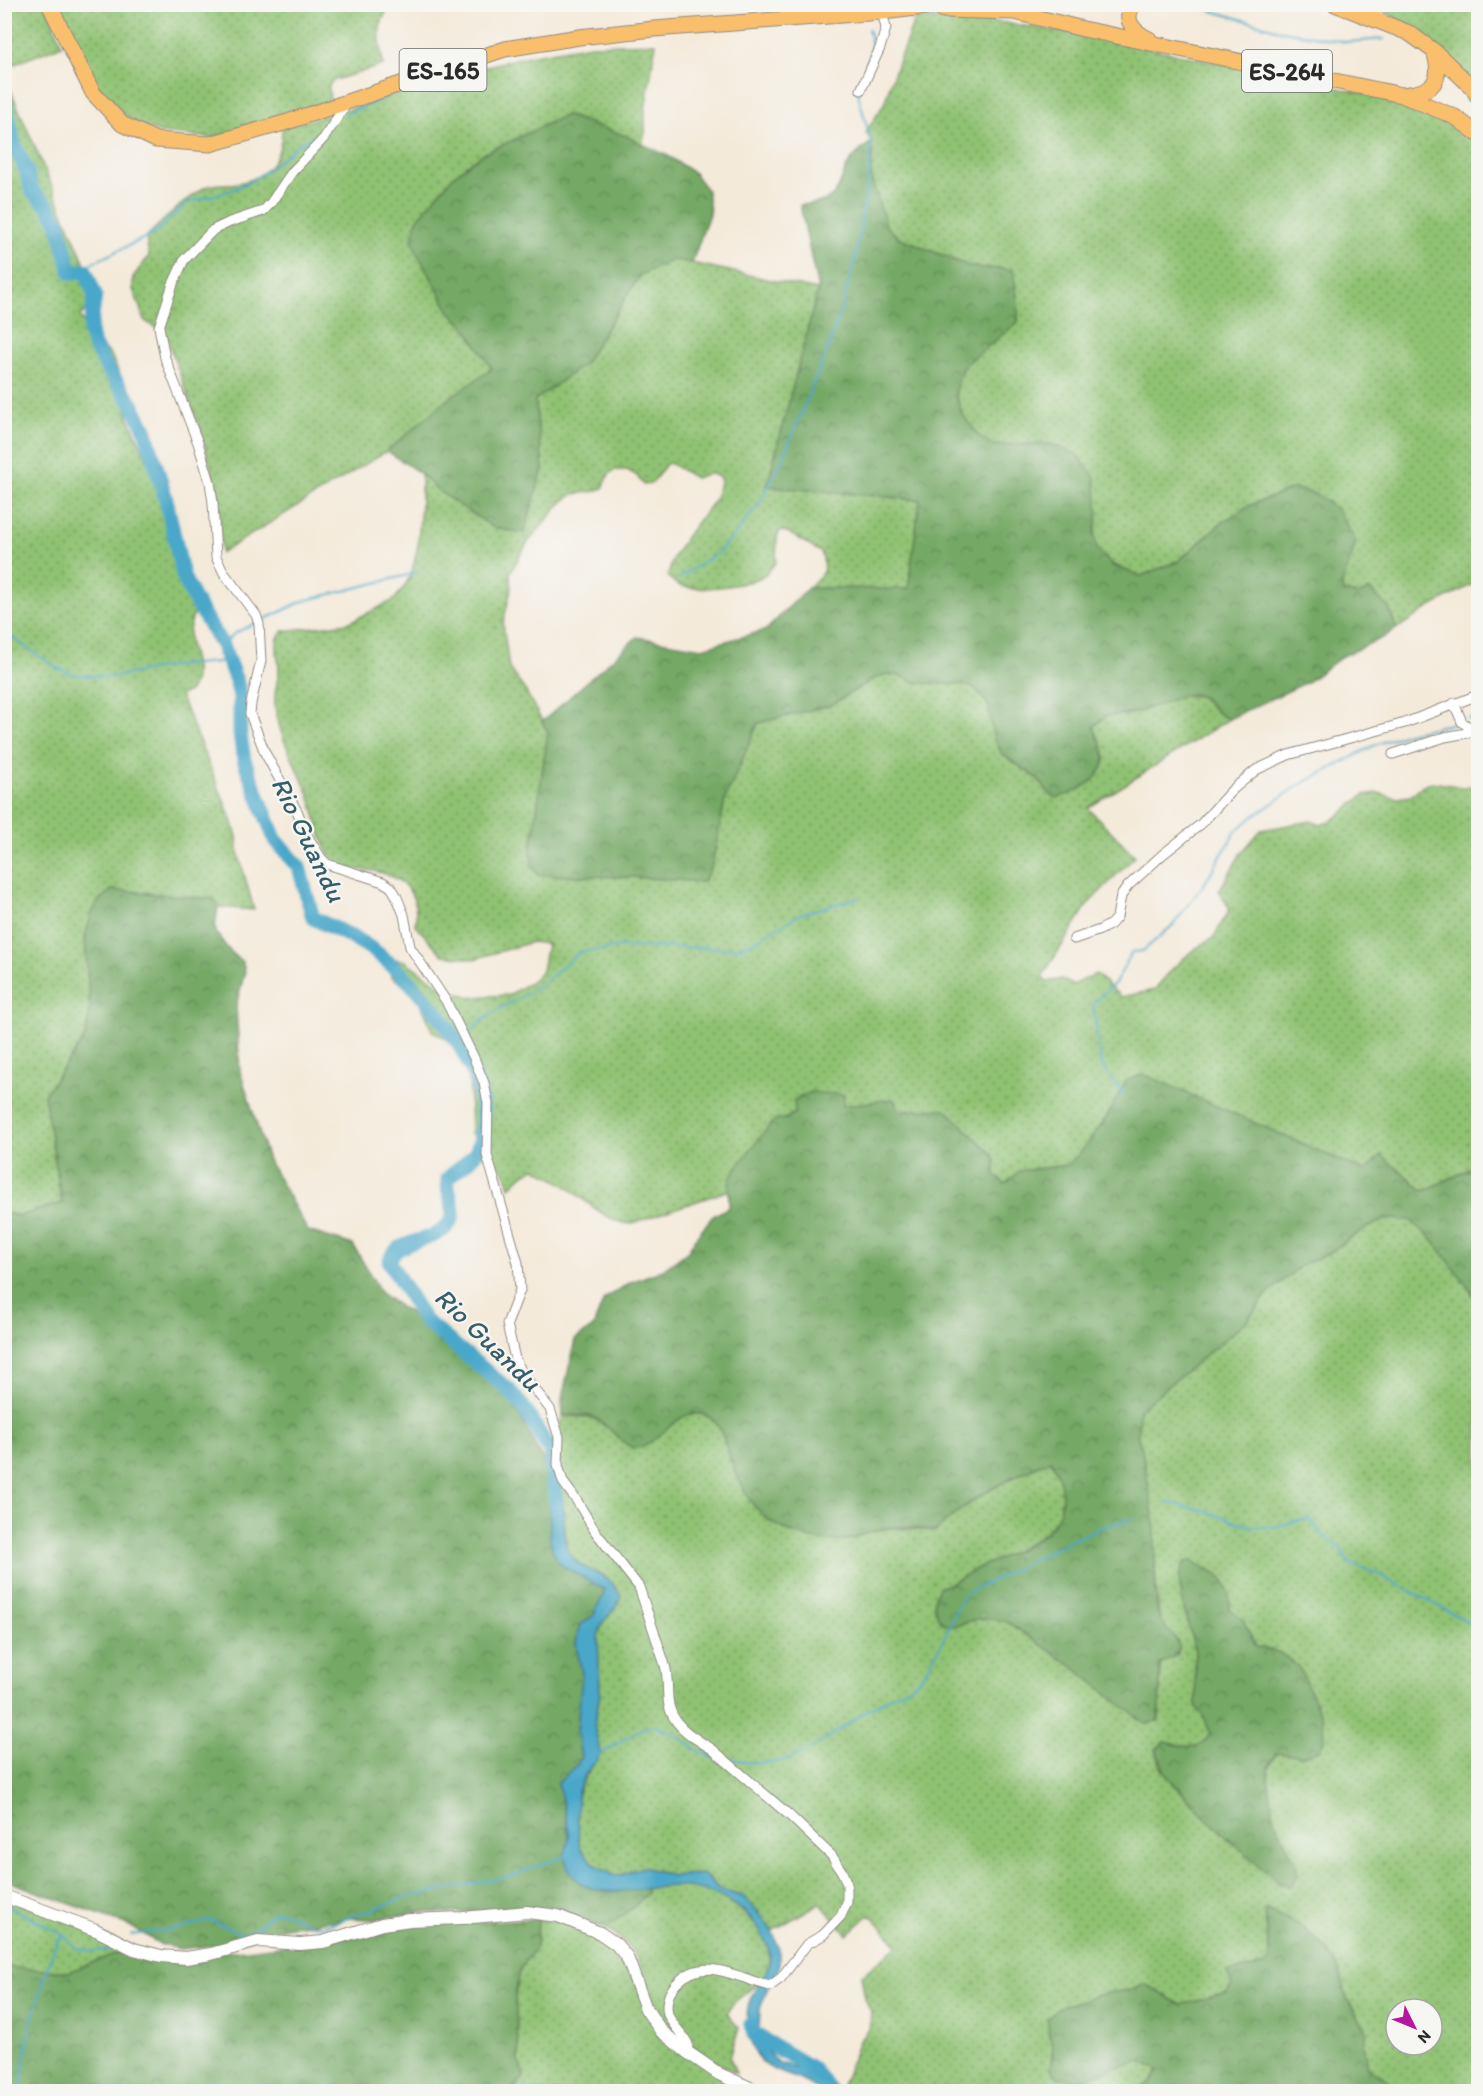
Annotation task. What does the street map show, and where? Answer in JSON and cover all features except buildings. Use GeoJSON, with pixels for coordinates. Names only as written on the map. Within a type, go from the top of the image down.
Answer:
{"type":"FeatureCollection","features":[{"type":"Feature","properties":{"kind":"main road","name":"ES-165"},"geometry":{"type":"LineString","coordinates":[[49,4],[93,93],[122,124],[156,140],[210,144],[505,49],[579,37],[654,29],[882,12],[952,4]]}},
{"type":"Feature","properties":{"kind":"main road"},"geometry":{"type":"LineString","coordinates":[[1134,4],[1131,8],[1131,26],[1137,33],[1171,48]]}},
{"type":"Feature","properties":{"kind":"main road"},"geometry":{"type":"LineString","coordinates":[[1335,4],[1409,33],[1434,51],[1473,88],[1479,97]]}},
{"type":"Feature","properties":{"kind":"main road"},"geometry":{"type":"LineString","coordinates":[[1362,4],[1381,21]]}},
{"type":"Feature","properties":{"kind":"main road","name":"ES-165"},"geometry":{"type":"LineString","coordinates":[[916,8],[1016,12],[1171,48]]}},
{"type":"Feature","properties":{"kind":"main road","name":"ES-264"},"geometry":{"type":"LineString","coordinates":[[1171,48],[1402,95],[1455,117],[1479,134]]}},
{"type":"Feature","properties":{"kind":"main road"},"geometry":{"type":"LineString","coordinates":[[1402,95],[1418,93],[1431,87],[1438,77],[1439,67],[1434,51]]}},
{"type":"Feature","properties":{"kind":"street"},"geometry":{"type":"LineString","coordinates":[[861,90],[880,48],[886,28],[882,12]]}},
{"type":"Feature","properties":{"kind":"street"},"geometry":{"type":"LineString","coordinates":[[349,101],[324,138],[292,172],[263,211],[213,230],[184,260],[172,284],[159,327],[165,358],[210,482],[216,557],[224,573],[249,604],[259,622],[261,661],[250,714],[265,753],[298,813],[313,847],[321,858],[327,864],[383,882],[396,894],[404,915],[410,947],[446,1001],[484,1083],[488,1103],[487,1155],[520,1275],[519,1290],[509,1318],[508,1333],[519,1368],[550,1409],[558,1437],[558,1465],[563,1482],[595,1531],[639,1587],[665,1665],[668,1706],[678,1724],[696,1740],[712,1749],[805,1830],[836,1861],[844,1877],[848,1896],[841,1916],[823,1935],[807,1944],[781,1978],[770,1986],[754,1983],[723,1970],[709,1968],[691,1972],[678,1982],[669,1995],[668,2010],[670,2019],[688,2044],[687,2052]]}},
{"type":"Feature","properties":{"kind":"street"},"geometry":{"type":"LineString","coordinates":[[1074,939],[1111,924],[1116,917],[1119,901],[1124,892],[1152,863],[1201,824],[1245,779],[1268,763],[1355,735],[1415,719],[1479,695]]}},
{"type":"Feature","properties":{"kind":"street"},"geometry":{"type":"LineString","coordinates":[[1454,703],[1462,722],[1477,731]]}},
{"type":"Feature","properties":{"kind":"street"},"geometry":{"type":"LineString","coordinates":[[1393,754],[1445,737],[1477,731]]}},
{"type":"Feature","properties":{"kind":"street"},"geometry":{"type":"LineString","coordinates":[[4,1896],[96,1930],[134,1949],[161,1956],[186,1958],[211,1954],[258,1941],[300,1944],[323,1942],[382,1924],[410,1920],[527,1912],[558,1916],[600,1933],[616,1944],[627,1957],[637,1989],[661,2031],[719,2074],[759,2091]]}},
{"type":"Feature","properties":{"kind":"green space"},"geometry":{"type":"Polygon","coordinates":[[[5,5],[46,5],[62,45],[5,68],[5,5]]]}},
{"type":"Feature","properties":{"kind":"green space"},"geometry":{"type":"Polygon","coordinates":[[[60,5],[391,5],[380,27],[383,65],[332,81],[329,86],[330,102],[212,138],[160,133],[140,125],[121,113],[98,90],[77,53],[60,5]]]}},
{"type":"Feature","properties":{"kind":"green space"},"geometry":{"type":"Polygon","coordinates":[[[1373,5],[1478,5],[1478,87],[1413,28],[1373,5]]]}},
{"type":"Feature","properties":{"kind":"green space"},"geometry":{"type":"Polygon","coordinates":[[[915,18],[993,21],[1102,38],[1413,104],[1448,119],[1478,138],[1478,581],[1396,629],[1389,608],[1358,595],[1343,592],[1349,530],[1344,519],[1295,488],[1248,506],[1220,524],[1178,561],[1141,576],[1107,560],[1096,547],[1096,527],[1076,454],[1050,444],[992,445],[978,435],[962,414],[955,392],[961,370],[965,365],[1018,322],[1013,270],[971,267],[899,238],[886,226],[871,178],[872,144],[866,132],[884,104],[915,18]]]}},
{"type":"Feature","properties":{"kind":"green space"},"geometry":{"type":"Polygon","coordinates":[[[656,43],[642,144],[566,115],[483,154],[453,176],[431,276],[449,310],[468,331],[492,369],[452,396],[387,451],[221,553],[219,498],[201,432],[165,333],[145,321],[133,289],[133,277],[149,256],[146,237],[173,211],[204,188],[234,184],[265,171],[280,148],[282,128],[369,103],[449,75],[528,56],[591,45],[656,43]]]}},
{"type":"Feature","properties":{"kind":"green space"},"geometry":{"type":"Polygon","coordinates":[[[4,75],[99,296],[80,316],[93,340],[111,355],[122,380],[128,416],[154,475],[166,510],[174,558],[196,608],[189,633],[195,664],[195,678],[189,692],[180,695],[232,820],[254,910],[218,907],[214,899],[112,890],[99,900],[85,938],[90,1011],[85,1038],[44,1095],[62,1203],[19,1216],[4,1212],[4,75]]]}},
{"type":"Feature","properties":{"kind":"green space"},"geometry":{"type":"Polygon","coordinates":[[[566,115],[623,135],[668,156],[694,173],[707,190],[710,211],[692,263],[673,260],[640,275],[584,364],[535,400],[543,469],[524,533],[494,528],[441,493],[421,474],[387,451],[452,396],[492,369],[468,331],[449,310],[416,251],[412,238],[417,220],[453,176],[483,154],[566,115]]]}},
{"type":"Feature","properties":{"kind":"green space"},"geometry":{"type":"Polygon","coordinates":[[[870,143],[872,144],[871,178],[886,226],[900,238],[971,267],[1013,270],[1018,322],[961,370],[955,392],[962,414],[978,435],[992,445],[1050,444],[1076,454],[1095,477],[1098,513],[1094,535],[1097,549],[1113,566],[1141,576],[1179,561],[1220,524],[1248,506],[1295,488],[1317,495],[1337,509],[1356,542],[1342,584],[1343,592],[1358,595],[1370,590],[1389,608],[1396,629],[1343,656],[1307,682],[1229,719],[1219,714],[1204,698],[1193,694],[1138,712],[1106,716],[1094,727],[1104,753],[1101,770],[1081,789],[1056,798],[1036,777],[1002,754],[993,735],[988,705],[976,689],[962,684],[918,683],[900,676],[886,674],[873,679],[831,705],[758,723],[725,799],[712,865],[703,882],[634,877],[538,875],[532,865],[531,851],[548,732],[542,722],[637,637],[702,648],[766,630],[808,588],[908,589],[920,500],[767,486],[818,290],[800,205],[814,204],[832,196],[849,163],[870,143]]]}},
{"type":"Feature","properties":{"kind":"green space"},"geometry":{"type":"Polygon","coordinates":[[[673,259],[818,290],[767,486],[920,500],[908,589],[808,588],[824,569],[821,552],[787,532],[780,531],[777,536],[776,562],[763,576],[745,583],[721,587],[697,588],[676,584],[668,576],[673,558],[715,499],[721,479],[712,474],[695,478],[670,463],[666,464],[653,482],[644,485],[636,475],[627,470],[615,470],[609,474],[603,488],[574,494],[563,501],[528,542],[510,573],[511,590],[503,623],[509,668],[526,692],[548,732],[531,851],[538,875],[634,877],[702,882],[712,865],[725,799],[758,723],[831,705],[873,679],[886,674],[900,676],[918,683],[962,684],[976,689],[988,705],[993,735],[1002,754],[1036,778],[1051,795],[1086,782],[1100,771],[1105,754],[1094,726],[1106,716],[1138,712],[1182,696],[1200,696],[1219,714],[1229,719],[1088,808],[1135,856],[1088,904],[1042,977],[1047,982],[1061,979],[1073,985],[1096,974],[1121,997],[1154,990],[1193,950],[1213,938],[1230,909],[1219,891],[1241,853],[1261,830],[1311,821],[1321,825],[1334,819],[1364,795],[1378,793],[1397,798],[1411,796],[1419,788],[1432,782],[1463,787],[1478,785],[1478,1165],[1424,1191],[1381,1155],[1365,1171],[1143,1074],[1113,1108],[1081,1152],[1067,1165],[1020,1171],[1005,1184],[995,1175],[995,1161],[992,1154],[945,1109],[900,1111],[893,1099],[842,1106],[844,1095],[795,1113],[766,1130],[731,1178],[730,1190],[630,1224],[605,1215],[565,1185],[535,1168],[524,1174],[510,1187],[500,1166],[492,1159],[480,1154],[477,1140],[471,1133],[469,1071],[446,1038],[433,1032],[417,994],[392,977],[380,956],[405,961],[445,989],[471,997],[509,995],[532,981],[542,971],[547,944],[532,942],[474,959],[443,955],[415,925],[415,904],[408,889],[402,883],[385,874],[348,869],[335,862],[322,839],[309,795],[284,741],[277,718],[275,692],[279,670],[278,637],[283,631],[348,623],[394,600],[412,572],[418,545],[421,474],[441,493],[543,469],[535,400],[584,364],[640,275],[673,259]]]}},
{"type":"Feature","properties":{"kind":"green space"},"geometry":{"type":"Polygon","coordinates":[[[112,890],[214,899],[218,907],[215,928],[217,934],[227,948],[242,962],[245,971],[236,1006],[240,1071],[268,1160],[308,1231],[353,1245],[381,1293],[403,1309],[419,1316],[436,1339],[475,1369],[493,1378],[506,1390],[546,1466],[550,1503],[550,1539],[575,1573],[606,1590],[594,1615],[582,1624],[576,1644],[582,1674],[577,1731],[581,1757],[577,1765],[559,1784],[569,1835],[568,1844],[588,1887],[612,1892],[646,1888],[647,1893],[634,1907],[608,1926],[593,1924],[563,1912],[416,1912],[376,1920],[352,1918],[285,1927],[225,1944],[180,1949],[162,1945],[128,1925],[5,1880],[4,1213],[19,1216],[62,1203],[44,1095],[85,1038],[90,1011],[85,938],[92,912],[99,900],[112,890]]]}},
{"type":"Feature","properties":{"kind":"green space"},"geometry":{"type":"Polygon","coordinates":[[[1143,1074],[1365,1171],[1381,1155],[1424,1191],[1478,1165],[1478,1306],[1472,1292],[1431,1238],[1410,1220],[1386,1219],[1366,1228],[1327,1254],[1303,1264],[1267,1294],[1247,1321],[1139,1410],[1138,1438],[1148,1481],[1155,1533],[1157,1607],[1161,1621],[1179,1647],[1175,1655],[1160,1664],[1159,1721],[1146,1724],[1068,1663],[1007,1622],[976,1619],[953,1626],[946,1625],[939,1618],[935,1609],[934,1599],[939,1588],[1018,1550],[1048,1530],[1058,1517],[1062,1501],[1060,1483],[1051,1460],[975,1499],[936,1531],[892,1528],[873,1531],[846,1540],[828,1541],[792,1532],[776,1525],[760,1512],[742,1486],[718,1426],[710,1418],[700,1413],[681,1418],[654,1440],[635,1448],[625,1444],[591,1416],[563,1416],[562,1399],[575,1340],[593,1327],[604,1299],[631,1282],[663,1270],[687,1252],[713,1216],[729,1207],[729,1182],[733,1174],[776,1119],[786,1119],[795,1113],[794,1100],[811,1092],[844,1095],[843,1106],[893,1099],[900,1111],[945,1109],[992,1154],[995,1161],[995,1175],[1005,1184],[1020,1171],[1067,1165],[1081,1152],[1106,1119],[1126,1081],[1143,1074]]]}},
{"type":"Feature","properties":{"kind":"green space"},"geometry":{"type":"Polygon","coordinates":[[[1387,1219],[1410,1220],[1439,1246],[1467,1285],[1478,1306],[1478,2091],[1405,2091],[1368,2068],[1364,2044],[1367,2031],[1347,1999],[1340,1972],[1265,1909],[1269,1955],[1266,1965],[1227,1973],[1232,1985],[1227,1993],[1181,2005],[1145,1984],[1132,1990],[1106,1993],[1057,2008],[1050,2069],[1102,2071],[1141,2061],[1157,2069],[1157,2074],[1152,2081],[1130,2092],[840,2091],[859,2041],[869,2030],[871,2013],[865,1998],[861,1976],[898,1945],[870,1914],[847,1935],[820,1903],[772,1931],[744,1897],[720,1890],[708,1878],[694,1874],[672,1876],[643,1867],[621,1875],[613,1875],[594,1864],[581,1849],[577,1798],[583,1780],[598,1759],[598,1743],[594,1725],[600,1694],[598,1637],[602,1623],[616,1607],[616,1588],[604,1576],[582,1567],[567,1551],[562,1496],[556,1483],[553,1441],[563,1416],[591,1417],[614,1432],[619,1438],[645,1444],[687,1414],[710,1417],[719,1426],[731,1460],[750,1501],[776,1524],[813,1539],[892,1528],[936,1531],[990,1490],[1051,1460],[1063,1495],[1061,1509],[1055,1521],[1046,1531],[1020,1549],[939,1588],[935,1609],[939,1618],[946,1625],[953,1626],[976,1619],[1007,1622],[1068,1663],[1146,1724],[1159,1721],[1160,1664],[1178,1654],[1178,1641],[1165,1629],[1159,1617],[1155,1535],[1142,1450],[1138,1438],[1139,1410],[1247,1321],[1267,1294],[1303,1264],[1327,1254],[1366,1228],[1387,1219]],[[1191,1561],[1184,1609],[1195,1651],[1196,1705],[1206,1721],[1210,1735],[1205,1741],[1195,1746],[1165,1742],[1156,1749],[1166,1775],[1205,1817],[1280,1884],[1287,1846],[1273,1818],[1268,1770],[1276,1753],[1302,1756],[1278,1652],[1256,1647],[1246,1626],[1230,1610],[1230,1600],[1224,1585],[1207,1569],[1191,1561]]]}},
{"type":"Feature","properties":{"kind":"green space"},"geometry":{"type":"Polygon","coordinates":[[[1191,1561],[1209,1570],[1225,1583],[1230,1599],[1230,1610],[1243,1620],[1256,1647],[1278,1652],[1298,1665],[1322,1718],[1324,1739],[1320,1750],[1302,1756],[1276,1753],[1268,1767],[1273,1818],[1296,1864],[1297,1876],[1290,1886],[1280,1884],[1205,1817],[1166,1775],[1156,1749],[1164,1742],[1195,1746],[1205,1741],[1210,1735],[1206,1721],[1196,1705],[1195,1651],[1179,1579],[1184,1562],[1191,1561]]]}},
{"type":"Feature","properties":{"kind":"green space"},"geometry":{"type":"Polygon","coordinates":[[[673,1886],[701,1889],[730,1903],[753,1922],[768,1947],[769,1961],[765,1975],[734,2003],[727,2014],[739,2028],[730,2058],[736,2073],[698,2050],[672,2028],[657,2006],[634,1954],[612,1933],[593,1924],[647,1893],[646,1888],[673,1886]]]}},
{"type":"Feature","properties":{"kind":"green space"},"geometry":{"type":"Polygon","coordinates":[[[4,1897],[132,1947],[69,1972],[5,1967],[4,1897]]]}},
{"type":"Feature","properties":{"kind":"green space"},"geometry":{"type":"Polygon","coordinates":[[[1265,1909],[1300,1925],[1327,1949],[1340,1972],[1347,1999],[1367,2031],[1364,2044],[1368,2068],[1405,2091],[1130,2091],[1152,2081],[1157,2074],[1157,2069],[1141,2061],[1077,2081],[1056,2076],[1050,2069],[1053,2055],[1047,2019],[1057,2008],[1106,1993],[1132,1990],[1145,1984],[1181,2005],[1227,1993],[1232,1985],[1227,1972],[1266,1965],[1269,1955],[1265,1909]]]}},
{"type":"Feature","properties":{"kind":"green space"},"geometry":{"type":"Polygon","coordinates":[[[538,1919],[568,1922],[611,1942],[659,2023],[735,2084],[692,2092],[512,2092],[524,2077],[519,2061],[515,1996],[520,1969],[536,1947],[538,1919]]]}},
{"type":"Feature","properties":{"kind":"green space"},"geometry":{"type":"Polygon","coordinates":[[[538,1919],[536,1947],[520,1969],[515,1996],[519,2061],[524,2077],[512,2091],[5,2091],[4,1967],[69,1972],[132,1947],[161,1957],[247,1950],[384,1932],[418,1924],[538,1919]]]}},
{"type":"Feature","properties":{"kind":"water"},"geometry":{"type":"Polygon","coordinates":[[[556,1483],[562,1497],[565,1541],[569,1553],[581,1565],[610,1581],[621,1597],[616,1607],[602,1623],[598,1637],[600,1694],[594,1725],[600,1751],[598,1759],[584,1776],[577,1794],[581,1849],[594,1864],[613,1875],[621,1875],[643,1867],[672,1876],[703,1874],[720,1890],[744,1897],[772,1931],[779,1948],[779,1969],[768,1987],[760,2009],[759,2033],[768,2051],[779,2063],[812,2071],[825,2077],[840,2091],[822,2091],[774,2070],[761,2061],[755,2051],[748,2029],[748,2007],[768,1967],[770,1955],[760,1930],[744,1911],[726,1899],[694,1888],[673,1886],[629,1891],[598,1890],[585,1886],[574,1877],[566,1863],[569,1832],[558,1783],[577,1765],[581,1757],[577,1731],[582,1674],[576,1644],[578,1630],[594,1615],[605,1590],[564,1567],[553,1552],[550,1539],[549,1485],[556,1483]]]}},
{"type":"Feature","properties":{"kind":"waterway"},"geometry":{"type":"LineString","coordinates":[[1204,4],[1209,10],[1283,31],[1347,42],[1384,39]]}},
{"type":"Feature","properties":{"kind":"waterway"},"geometry":{"type":"LineString","coordinates":[[1412,9],[1416,4]]}},
{"type":"Feature","properties":{"kind":"waterway"},"geometry":{"type":"LineString","coordinates":[[865,71],[872,45],[868,29]]}},
{"type":"Feature","properties":{"kind":"waterway"},"geometry":{"type":"LineString","coordinates":[[679,578],[719,552],[760,502],[780,465],[830,343],[854,264],[869,176],[871,142],[858,94],[859,90]]}},
{"type":"Feature","properties":{"kind":"waterway","name":"Rio Guandu"},"geometry":{"type":"LineString","coordinates":[[4,97],[14,144],[27,172],[32,191],[47,205],[58,222],[71,273],[85,270],[95,295],[90,331],[92,341],[145,429],[166,499],[183,576],[222,645],[237,683],[244,760],[275,839],[299,867],[313,918],[362,943],[397,970],[438,1014],[456,1040],[471,1068],[480,1096],[483,1123],[475,1154],[448,1179],[448,1191],[453,1207],[452,1218],[449,1224],[435,1235],[398,1249],[392,1255],[390,1263],[424,1320],[509,1390],[524,1408],[550,1451],[556,1504]]}},
{"type":"Feature","properties":{"kind":"waterway"},"geometry":{"type":"LineString","coordinates":[[346,114],[383,99]]}},
{"type":"Feature","properties":{"kind":"waterway"},"geometry":{"type":"LineString","coordinates":[[71,273],[153,234],[187,203],[229,191],[250,182],[299,144],[317,135],[327,124]]}},
{"type":"Feature","properties":{"kind":"waterway"},"geometry":{"type":"LineString","coordinates":[[261,621],[303,601],[416,573]]}},
{"type":"Feature","properties":{"kind":"waterway"},"geometry":{"type":"LineString","coordinates":[[222,645],[235,633],[256,623]]}},
{"type":"Feature","properties":{"kind":"waterway"},"geometry":{"type":"LineString","coordinates":[[4,632],[57,668],[74,675],[111,677],[172,666],[228,661]]}},
{"type":"Feature","properties":{"kind":"waterway"},"geometry":{"type":"LineString","coordinates":[[1468,719],[1478,715]]}},
{"type":"Feature","properties":{"kind":"waterway"},"geometry":{"type":"LineString","coordinates":[[1125,1095],[1108,1076],[1101,1063],[1093,1004],[1116,982],[1132,952],[1143,951],[1173,925],[1204,884],[1236,831],[1298,786],[1375,745],[1408,733],[1455,723]]}},
{"type":"Feature","properties":{"kind":"waterway"},"geometry":{"type":"LineString","coordinates":[[465,1035],[492,1013],[537,988],[580,952],[619,947],[737,948],[753,942],[800,914],[858,898]]}},
{"type":"Feature","properties":{"kind":"waterway"},"geometry":{"type":"LineString","coordinates":[[1165,1502],[1198,1509],[1250,1526],[1274,1527],[1309,1518],[1322,1534],[1340,1548],[1349,1563],[1376,1573],[1478,1627]]}},
{"type":"Feature","properties":{"kind":"waterway"},"geometry":{"type":"LineString","coordinates":[[728,1757],[750,1763],[771,1763],[790,1758],[825,1740],[877,1704],[905,1690],[920,1678],[943,1640],[966,1594],[1069,1541],[1100,1528],[1134,1518]]}},
{"type":"Feature","properties":{"kind":"waterway"},"geometry":{"type":"LineString","coordinates":[[597,1756],[641,1729],[655,1726],[669,1731],[716,1759]]}},
{"type":"Feature","properties":{"kind":"waterway"},"geometry":{"type":"LineString","coordinates":[[131,1935],[182,1928],[210,1920],[242,1934],[252,1930],[277,1911],[318,1926],[325,1926],[408,1897],[511,1876],[567,1855]]}},
{"type":"Feature","properties":{"kind":"waterway"},"geometry":{"type":"LineString","coordinates":[[4,1904],[64,1935],[76,1948],[90,1951],[111,1950]]}},
{"type":"Feature","properties":{"kind":"waterway"},"geometry":{"type":"LineString","coordinates":[[20,2092],[30,2027],[53,1951],[64,1935]]}},
{"type":"Feature","properties":{"kind":"waterway","name":"Rio Guandu"},"geometry":{"type":"LineString","coordinates":[[751,2024],[754,2034],[813,2069],[831,2092]]}}]}
